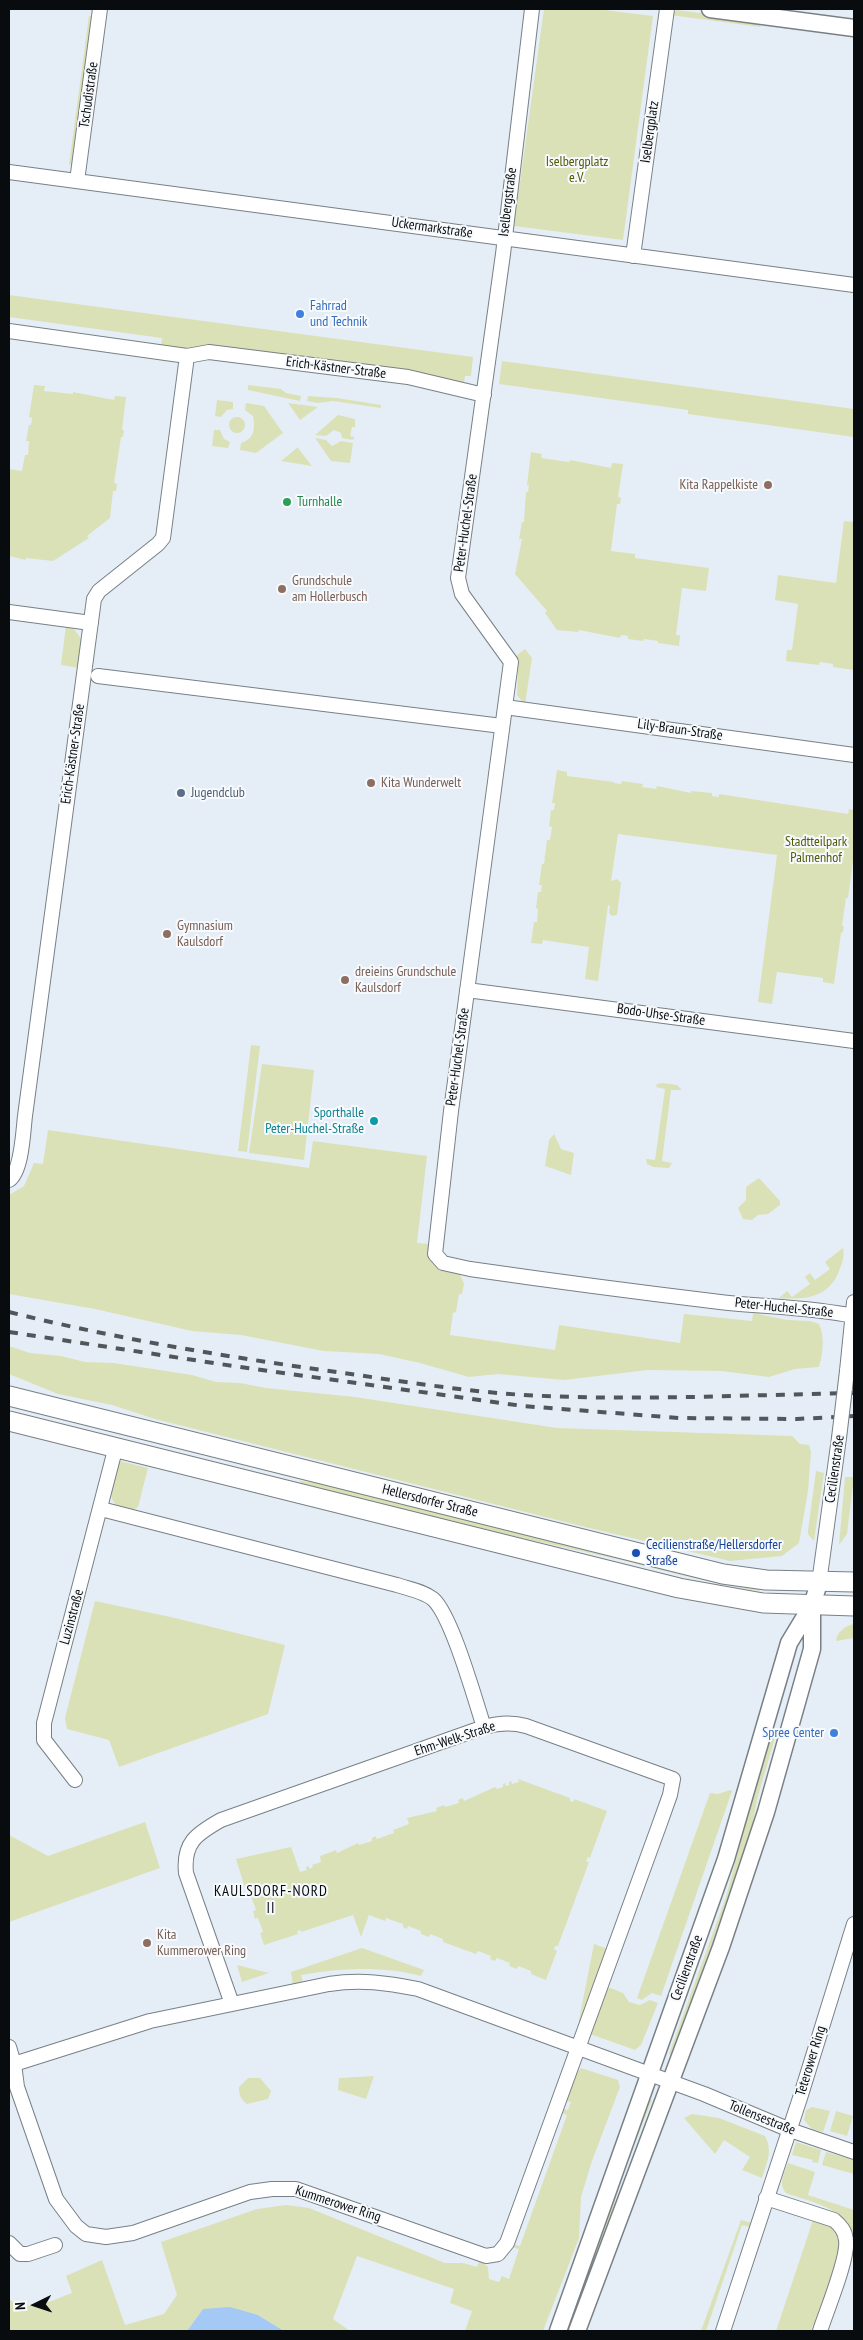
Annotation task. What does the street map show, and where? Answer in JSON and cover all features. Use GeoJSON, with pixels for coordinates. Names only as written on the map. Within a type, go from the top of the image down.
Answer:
{"type":"FeatureCollection","features":[{"type":"Feature","properties":{"kind":"main road","name":"Hellersdorfer Straße"},"geometry":{"type":"LineString","coordinates":[[9,1396],[723,1574],[766,1580],[819,1583],[854,1582]]}},
{"type":"Feature","properties":{"kind":"main road","name":"Hellersdorfer Straße"},"geometry":{"type":"LineString","coordinates":[[9,1421],[116,1446],[679,1588],[755,1602],[854,1606]]}},
{"type":"Feature","properties":{"kind":"main road"},"geometry":{"type":"LineString","coordinates":[[116,1446],[121,1424]]}},
{"type":"Feature","properties":{"kind":"street","name":"Tschudistraße"},"geometry":{"type":"LineString","coordinates":[[77,182],[100,9]]}},
{"type":"Feature","properties":{"kind":"street","name":"Iselbergstraße"},"geometry":{"type":"LineString","coordinates":[[484,395],[532,9]]}},
{"type":"Feature","properties":{"kind":"street","name":"Iselbergplatz"},"geometry":{"type":"LineString","coordinates":[[633,256],[667,9]]}},
{"type":"Feature","properties":{"kind":"street"},"geometry":{"type":"LineString","coordinates":[[710,9],[854,28]]}},
{"type":"Feature","properties":{"kind":"street","name":"Uckermarkstraße"},"geometry":{"type":"LineString","coordinates":[[9,172],[854,285]]}},
{"type":"Feature","properties":{"kind":"street","name":"Erich-Kästner-Straße"},"geometry":{"type":"LineString","coordinates":[[9,330],[188,356],[208,352],[408,377],[484,395]]}},
{"type":"Feature","properties":{"kind":"street","name":"Erich-Kästner-Straße"},"geometry":{"type":"LineString","coordinates":[[9,1180],[18,1165],[94,599],[99,591],[158,544],[162,538],[188,356]]}},
{"type":"Feature","properties":{"kind":"street","name":"Peter-Huchel-Straße"},"geometry":{"type":"LineString","coordinates":[[484,395],[458,578],[462,594],[511,662],[434,1245],[435,1254],[442,1263],[472,1270],[665,1296],[789,1309],[824,1310],[853,1316]]}},
{"type":"Feature","properties":{"kind":"street"},"geometry":{"type":"LineString","coordinates":[[9,612],[91,623]]}},
{"type":"Feature","properties":{"kind":"street"},"geometry":{"type":"LineString","coordinates":[[98,676],[502,726]]}},
{"type":"Feature","properties":{"kind":"street","name":"Lily-Braun-Straße"},"geometry":{"type":"LineString","coordinates":[[505,707],[854,755]]}},
{"type":"Feature","properties":{"kind":"street","name":"Bodo-Uhse-Straße"},"geometry":{"type":"LineString","coordinates":[[467,990],[854,1042]]}},
{"type":"Feature","properties":{"kind":"street","name":"Cecilienstraße"},"geometry":{"type":"LineString","coordinates":[[558,2331],[726,1859],[788,1643],[812,1605],[819,1583],[839,1438],[854,1302]]}},
{"type":"Feature","properties":{"kind":"street","name":"Luzinstraße"},"geometry":{"type":"LineString","coordinates":[[75,1780],[44,1740],[44,1723],[116,1446]]}},
{"type":"Feature","properties":{"kind":"street"},"geometry":{"type":"LineString","coordinates":[[100,1509],[419,1592],[433,1600],[450,1626],[484,1727]]}},
{"type":"Feature","properties":{"kind":"street","name":"Cecilienstraße"},"geometry":{"type":"LineString","coordinates":[[577,2331],[724,1938],[766,1812],[812,1649],[812,1605]]}},
{"type":"Feature","properties":{"kind":"street","name":"Ehm-Welk-Straße"},"geometry":{"type":"LineString","coordinates":[[232,2004],[186,1873],[186,1856],[191,1842],[203,1830],[221,1820],[484,1727],[516,1723],[646,1768],[672,1779],[670,1795],[577,2048]]}},
{"type":"Feature","properties":{"kind":"street","name":"Teterower Ring"},"geometry":{"type":"LineString","coordinates":[[723,2331],[790,2130],[854,1924]]}},
{"type":"Feature","properties":{"kind":"street"},"geometry":{"type":"LineString","coordinates":[[14,2064],[150,2021],[354,1980],[380,1982],[418,1989],[670,2082]]}},
{"type":"Feature","properties":{"kind":"street","name":"Kummerower Ring"},"geometry":{"type":"LineString","coordinates":[[9,2047],[17,2086],[56,2199],[76,2226],[86,2234],[106,2237],[133,2233],[250,2192],[272,2188],[296,2189],[486,2256],[498,2254],[507,2243],[577,2048]]}},
{"type":"Feature","properties":{"kind":"street","name":"Tollensestraße"},"geometry":{"type":"LineString","coordinates":[[670,2082],[790,2130],[854,2152]]}},
{"type":"Feature","properties":{"kind":"street"},"geometry":{"type":"LineString","coordinates":[[766,2198],[834,2220],[842,2227],[845,2234],[846,2249],[820,2331]]}},
{"type":"Feature","properties":{"kind":"street"},"geometry":{"type":"LineString","coordinates":[[9,2243],[20,2254],[28,2254],[55,2244]]}},
{"type":"Feature","properties":{"kind":"green space","name":"Iselbergplatz e.V."},"geometry":{"type":"Polygon","coordinates":[[[544,9],[597,9],[653,16],[623,240],[514,226],[544,9]]]}},
{"type":"Feature","properties":{"kind":"green space"},"geometry":{"type":"Polygon","coordinates":[[[677,10],[761,21],[760,27],[670,15],[677,10]]]}},
{"type":"Feature","properties":{"kind":"green space"},"geometry":{"type":"Polygon","coordinates":[[[89,16],[95,17],[74,163],[69,165],[89,16]]]}},
{"type":"Feature","properties":{"kind":"green space"},"geometry":{"type":"Polygon","coordinates":[[[9,295],[473,357],[471,376],[465,376],[464,383],[429,375],[283,355],[161,347],[162,338],[9,317],[9,295]]]}},
{"type":"Feature","properties":{"kind":"green space"},"geometry":{"type":"Polygon","coordinates":[[[502,361],[854,409],[854,437],[688,414],[688,410],[499,384],[502,361]]]}},
{"type":"Feature","properties":{"kind":"green space"},"geometry":{"type":"Polygon","coordinates":[[[34,385],[45,386],[44,391],[73,394],[73,392],[114,400],[115,396],[126,397],[122,430],[124,430],[123,437],[121,437],[114,483],[117,484],[116,491],[113,491],[110,518],[87,536],[89,538],[53,561],[26,558],[25,560],[9,556],[9,469],[22,471],[25,455],[28,455],[29,441],[26,441],[32,418],[29,417],[34,385]]]}},
{"type":"Feature","properties":{"kind":"green space"},"geometry":{"type":"Polygon","coordinates":[[[248,385],[281,389],[286,393],[301,396],[300,401],[248,390],[248,385]]]}},
{"type":"Feature","properties":{"kind":"green space"},"geometry":{"type":"Polygon","coordinates":[[[308,396],[337,398],[381,405],[381,408],[333,401],[318,403],[307,401],[308,396]]]}},
{"type":"Feature","properties":{"kind":"green space"},"geometry":{"type":"Polygon","coordinates":[[[217,400],[233,402],[233,409],[227,410],[221,417],[215,416],[217,400]]]}},
{"type":"Feature","properties":{"kind":"green space"},"geometry":{"type":"Polygon","coordinates":[[[246,403],[264,406],[283,433],[256,453],[240,450],[241,443],[251,436],[254,429],[253,416],[245,410],[246,403]]]}},
{"type":"Feature","properties":{"kind":"green space"},"geometry":{"type":"Polygon","coordinates":[[[288,403],[318,407],[300,420],[288,403]]]}},
{"type":"Feature","properties":{"kind":"green space"},"geometry":{"type":"Polygon","coordinates":[[[338,415],[355,419],[355,427],[352,427],[350,436],[354,437],[353,440],[342,438],[341,433],[334,430],[326,436],[315,435],[338,415]]]}},
{"type":"Feature","properties":{"kind":"green space"},"geometry":{"type":"Polygon","coordinates":[[[237,417],[243,419],[245,425],[243,431],[237,433],[231,431],[229,425],[231,419],[237,417]]]}},
{"type":"Feature","properties":{"kind":"green space"},"geometry":{"type":"Polygon","coordinates":[[[214,430],[220,430],[224,439],[230,442],[228,448],[212,446],[214,430]]]}},
{"type":"Feature","properties":{"kind":"green space"},"geometry":{"type":"Polygon","coordinates":[[[315,438],[326,440],[332,446],[341,441],[353,443],[350,463],[331,461],[315,438]]]}},
{"type":"Feature","properties":{"kind":"green space"},"geometry":{"type":"Polygon","coordinates":[[[298,448],[312,466],[281,461],[298,448]]]}},
{"type":"Feature","properties":{"kind":"green space"},"geometry":{"type":"Polygon","coordinates":[[[531,452],[542,454],[541,458],[569,462],[570,460],[611,468],[612,463],[623,464],[618,497],[621,498],[620,504],[617,504],[611,551],[635,554],[635,558],[709,568],[706,591],[682,588],[676,635],[680,635],[679,646],[644,639],[643,641],[628,639],[628,636],[621,635],[620,638],[579,630],[578,632],[557,630],[545,613],[547,611],[515,574],[522,539],[519,539],[522,522],[524,522],[531,452]]]}},
{"type":"Feature","properties":{"kind":"green space"},"geometry":{"type":"Polygon","coordinates":[[[844,521],[854,522],[854,670],[833,667],[833,664],[820,662],[819,665],[786,661],[787,650],[792,650],[798,604],[775,600],[778,575],[836,583],[844,521]]]}},
{"type":"Feature","properties":{"kind":"green space"},"geometry":{"type":"Polygon","coordinates":[[[66,625],[74,629],[82,640],[79,668],[61,665],[66,625]]]}},
{"type":"Feature","properties":{"kind":"green space"},"geometry":{"type":"Polygon","coordinates":[[[525,649],[532,658],[525,705],[517,695],[518,670],[516,656],[525,649]]]}},
{"type":"Feature","properties":{"kind":"green space","name":"Stadtteilpark Palmenhof"},"geometry":{"type":"Polygon","coordinates":[[[557,770],[567,772],[567,776],[621,784],[622,781],[643,784],[642,787],[656,789],[657,786],[691,793],[691,791],[712,793],[712,796],[719,797],[719,794],[848,814],[849,809],[854,810],[854,853],[834,984],[823,982],[823,978],[777,972],[772,1004],[758,1002],[777,855],[618,834],[611,881],[617,879],[621,883],[617,915],[612,916],[609,913],[610,906],[608,905],[598,981],[585,979],[589,947],[543,940],[542,944],[531,943],[534,922],[537,922],[538,909],[536,908],[538,892],[541,892],[542,885],[539,885],[545,857],[543,857],[545,856],[547,840],[550,840],[552,827],[549,826],[551,810],[554,810],[555,803],[552,803],[557,770]]]}},
{"type":"Feature","properties":{"kind":"green space"},"geometry":{"type":"Polygon","coordinates":[[[251,1045],[260,1046],[247,1152],[238,1151],[251,1045]]]}},
{"type":"Feature","properties":{"kind":"green space"},"geometry":{"type":"Polygon","coordinates":[[[262,1064],[314,1070],[304,1160],[249,1153],[262,1064]]]}},
{"type":"Feature","properties":{"kind":"green space"},"geometry":{"type":"Polygon","coordinates":[[[657,1084],[677,1085],[682,1090],[671,1090],[662,1161],[672,1163],[669,1168],[653,1167],[647,1164],[646,1159],[655,1160],[665,1089],[656,1087],[657,1084]]]}},
{"type":"Feature","properties":{"kind":"green space"},"geometry":{"type":"Polygon","coordinates":[[[48,1130],[309,1168],[313,1141],[427,1156],[417,1243],[429,1244],[429,1252],[433,1263],[441,1269],[460,1274],[464,1284],[462,1294],[459,1294],[456,1312],[453,1313],[450,1335],[555,1350],[559,1325],[680,1343],[684,1314],[752,1321],[753,1313],[819,1324],[823,1345],[819,1367],[795,1369],[769,1377],[721,1371],[648,1370],[564,1380],[498,1374],[469,1377],[379,1354],[324,1351],[241,1335],[192,1331],[95,1309],[9,1294],[9,1195],[24,1186],[34,1163],[43,1164],[48,1130]]]}},
{"type":"Feature","properties":{"kind":"green space"},"geometry":{"type":"Polygon","coordinates":[[[554,1134],[561,1149],[574,1153],[571,1175],[545,1166],[549,1140],[554,1134]]]}},
{"type":"Feature","properties":{"kind":"green space"},"geometry":{"type":"Polygon","coordinates":[[[759,1178],[780,1201],[780,1205],[768,1214],[758,1215],[752,1220],[743,1219],[738,1208],[746,1200],[746,1187],[759,1178]]]}},
{"type":"Feature","properties":{"kind":"green space"},"geometry":{"type":"Polygon","coordinates":[[[843,1248],[841,1266],[835,1280],[829,1287],[822,1292],[806,1297],[779,1298],[787,1291],[792,1297],[810,1284],[805,1277],[810,1273],[815,1280],[830,1269],[825,1262],[843,1248]]]}},
{"type":"Feature","properties":{"kind":"green space"},"geometry":{"type":"Polygon","coordinates":[[[9,1346],[30,1353],[61,1356],[85,1362],[114,1363],[192,1375],[216,1382],[240,1383],[266,1388],[355,1397],[557,1428],[792,1436],[800,1444],[809,1445],[811,1452],[808,1491],[799,1543],[782,1556],[730,1561],[585,1527],[155,1419],[112,1405],[58,1394],[9,1374],[9,1346]]]}},
{"type":"Feature","properties":{"kind":"green space"},"geometry":{"type":"Polygon","coordinates":[[[120,1461],[148,1468],[138,1507],[131,1511],[121,1508],[112,1499],[112,1485],[120,1461]]]}},
{"type":"Feature","properties":{"kind":"green space"},"geometry":{"type":"Polygon","coordinates":[[[816,1471],[824,1473],[814,1541],[808,1534],[808,1530],[816,1471]]]}},
{"type":"Feature","properties":{"kind":"green space"},"geometry":{"type":"Polygon","coordinates":[[[845,1477],[854,1477],[847,1534],[839,1545],[845,1477]]]}},
{"type":"Feature","properties":{"kind":"green space"},"geometry":{"type":"Polygon","coordinates":[[[300,1481],[336,1485],[760,1586],[759,1591],[701,1580],[375,1504],[299,1485],[300,1481]]]}},
{"type":"Feature","properties":{"kind":"green space"},"geometry":{"type":"Polygon","coordinates":[[[95,1601],[285,1645],[268,1714],[119,1767],[109,1740],[67,1729],[65,1718],[95,1601]]]}},
{"type":"Feature","properties":{"kind":"green space"},"geometry":{"type":"Polygon","coordinates":[[[854,1624],[854,1638],[836,1641],[842,1630],[854,1624]]]}},
{"type":"Feature","properties":{"kind":"green space"},"geometry":{"type":"Polygon","coordinates":[[[773,1735],[775,1738],[758,1796],[746,1854],[674,2056],[669,2054],[726,1897],[769,1737],[773,1735]]]}},
{"type":"Feature","properties":{"kind":"green space"},"geometry":{"type":"Polygon","coordinates":[[[518,1779],[570,1798],[570,1801],[573,1802],[574,1799],[607,1811],[590,1858],[588,1857],[586,1861],[589,1862],[558,1946],[555,1946],[554,1949],[557,1951],[546,1980],[518,1966],[517,1969],[509,1966],[510,1963],[497,1958],[495,1961],[490,1959],[491,1956],[478,1951],[476,1954],[443,1942],[443,1939],[430,1934],[429,1937],[421,1934],[421,1931],[408,1926],[407,1929],[403,1927],[403,1924],[386,1918],[385,1921],[369,1915],[361,1937],[353,1915],[301,1932],[300,1930],[297,1931],[298,1934],[264,1945],[260,1933],[263,1932],[258,1918],[255,1919],[253,1911],[256,1910],[251,1896],[248,1897],[248,1887],[245,1888],[236,1859],[291,1847],[300,1872],[307,1870],[306,1867],[308,1866],[310,1869],[313,1867],[312,1865],[321,1862],[320,1856],[336,1850],[337,1853],[358,1843],[359,1845],[372,1841],[372,1838],[375,1836],[377,1839],[394,1833],[393,1830],[409,1824],[407,1818],[437,1811],[436,1808],[459,1803],[458,1800],[463,1798],[464,1801],[495,1787],[497,1789],[503,1787],[505,1783],[506,1786],[511,1781],[512,1784],[519,1782],[518,1779]]]}},
{"type":"Feature","properties":{"kind":"green space"},"geometry":{"type":"Polygon","coordinates":[[[732,1791],[661,1996],[652,1993],[642,2000],[637,1998],[710,1793],[718,1794],[732,1791]]]}},
{"type":"Feature","properties":{"kind":"green space"},"geometry":{"type":"Polygon","coordinates":[[[145,1822],[160,1868],[9,1922],[9,1835],[48,1856],[145,1822]]]}},
{"type":"Feature","properties":{"kind":"green space"},"geometry":{"type":"Polygon","coordinates":[[[594,1944],[608,1949],[580,2026],[579,2020],[594,1944]]]}},
{"type":"Feature","properties":{"kind":"green space"},"geometry":{"type":"Polygon","coordinates":[[[362,1948],[424,1970],[421,1976],[376,1969],[331,1971],[301,1975],[303,1983],[293,1985],[291,1972],[362,1948]]]}},
{"type":"Feature","properties":{"kind":"green space"},"geometry":{"type":"Polygon","coordinates":[[[237,1965],[269,1973],[242,1982],[237,1965]]]}},
{"type":"Feature","properties":{"kind":"green space"},"geometry":{"type":"Polygon","coordinates":[[[611,1988],[623,1993],[629,2002],[640,2005],[650,2000],[658,2003],[641,2045],[635,2050],[590,2034],[606,1989],[611,1988]]]}},
{"type":"Feature","properties":{"kind":"green space"},"geometry":{"type":"Polygon","coordinates":[[[581,2068],[618,2080],[620,2087],[592,2161],[581,2197],[579,2238],[543,2331],[465,2331],[472,2311],[450,2303],[454,2289],[357,2256],[333,2319],[350,2331],[284,2331],[258,2315],[203,2309],[187,2331],[9,2331],[9,2299],[24,2306],[32,2306],[40,2305],[72,2293],[66,2276],[102,2260],[125,2325],[164,2314],[177,2295],[161,2242],[257,2209],[286,2205],[309,2208],[445,2263],[463,2263],[477,2267],[480,2260],[488,2267],[489,2279],[499,2282],[502,2276],[509,2279],[519,2249],[512,2247],[512,2244],[520,2246],[567,2115],[559,2112],[561,2108],[568,2110],[571,2102],[564,2100],[574,2075],[581,2068]]]}},
{"type":"Feature","properties":{"kind":"green space"},"geometry":{"type":"Polygon","coordinates":[[[374,2076],[366,2099],[338,2090],[339,2078],[374,2076]]]}},
{"type":"Feature","properties":{"kind":"green space"},"geometry":{"type":"Polygon","coordinates":[[[248,2078],[260,2078],[271,2091],[268,2099],[247,2104],[243,2100],[239,2087],[248,2078]]]}},
{"type":"Feature","properties":{"kind":"green space"},"geometry":{"type":"Polygon","coordinates":[[[647,2098],[652,2100],[622,2176],[600,2255],[572,2326],[565,2331],[647,2098]]]}},
{"type":"Feature","properties":{"kind":"green space"},"geometry":{"type":"Polygon","coordinates":[[[812,2107],[830,2111],[823,2132],[812,2129],[804,2120],[806,2110],[812,2107]]]}},
{"type":"Feature","properties":{"kind":"green space"},"geometry":{"type":"Polygon","coordinates":[[[836,2111],[853,2116],[847,2136],[830,2131],[836,2111]]]}},
{"type":"Feature","properties":{"kind":"green space"},"geometry":{"type":"Polygon","coordinates":[[[692,2114],[719,2118],[765,2136],[769,2152],[762,2178],[742,2170],[750,2157],[724,2140],[715,2154],[684,2118],[692,2114]]]}},
{"type":"Feature","properties":{"kind":"green space"},"geometry":{"type":"Polygon","coordinates":[[[796,2142],[821,2150],[818,2163],[792,2155],[796,2142]]]}},
{"type":"Feature","properties":{"kind":"green space"},"geometry":{"type":"Polygon","coordinates":[[[826,2152],[854,2160],[854,2174],[822,2165],[826,2152]]]}},
{"type":"Feature","properties":{"kind":"green space"},"geometry":{"type":"Polygon","coordinates":[[[788,2163],[815,2172],[808,2195],[854,2210],[854,2237],[844,2219],[836,2213],[816,2203],[786,2193],[782,2182],[788,2163]]]}},
{"type":"Feature","properties":{"kind":"green space"},"geometry":{"type":"Polygon","coordinates":[[[814,2217],[836,2230],[842,2244],[817,2326],[813,2325],[811,2331],[776,2331],[814,2217]]]}},
{"type":"Feature","properties":{"kind":"green space"},"geometry":{"type":"Polygon","coordinates":[[[741,2220],[752,2223],[750,2227],[742,2225],[706,2331],[701,2331],[741,2220]]]}},
{"type":"Feature","properties":{"kind":"water"},"geometry":{"type":"Polygon","coordinates":[[[230,2307],[258,2315],[284,2331],[187,2331],[203,2309],[230,2307]]]}},
{"type":"Feature","properties":{"kind":"railway"},"geometry":{"type":"LineString","coordinates":[[9,1312],[90,1331],[213,1354],[407,1382],[501,1393],[565,1397],[648,1398],[854,1393]]}},
{"type":"Feature","properties":{"kind":"railway"},"geometry":{"type":"LineString","coordinates":[[9,1332],[240,1367],[523,1406],[679,1418],[797,1419],[854,1416]]}},
{"type":"Feature","properties":{"kind":"place","name":"Fahrrad und Technik"},"geometry":{"type":"Point","coordinates":[300,314]}},
{"type":"Feature","properties":{"kind":"place","name":"Kita Rappelkiste"},"geometry":{"type":"Point","coordinates":[768,485]}},
{"type":"Feature","properties":{"kind":"place","name":"Turnhalle"},"geometry":{"type":"Point","coordinates":[287,502]}},
{"type":"Feature","properties":{"kind":"place","name":"Grundschule am Hollerbusch"},"geometry":{"type":"Point","coordinates":[282,589]}},
{"type":"Feature","properties":{"kind":"place","name":"Kita Wunderwelt"},"geometry":{"type":"Point","coordinates":[371,783]}},
{"type":"Feature","properties":{"kind":"place","name":"Jugendclub"},"geometry":{"type":"Point","coordinates":[181,793]}},
{"type":"Feature","properties":{"kind":"place","name":"Gymnasium Kaulsdorf"},"geometry":{"type":"Point","coordinates":[167,934]}},
{"type":"Feature","properties":{"kind":"place","name":"dreieins Grundschule Kaulsdorf"},"geometry":{"type":"Point","coordinates":[345,980]}},
{"type":"Feature","properties":{"kind":"place","name":"Sporthalle Peter-Huchel-Straße"},"geometry":{"type":"Point","coordinates":[374,1121]}},
{"type":"Feature","properties":{"kind":"place","name":"Cecilienstraße/Hellersdorfer Straße"},"geometry":{"type":"Point","coordinates":[636,1553]}},
{"type":"Feature","properties":{"kind":"place","name":"Spree Center"},"geometry":{"type":"Point","coordinates":[834,1733]}},
{"type":"Feature","properties":{"kind":"place","name":"Kita Kummerower Ring"},"geometry":{"type":"Point","coordinates":[147,1943]}},
{"type":"Feature","properties":{"kind":"district","name":"KAULSDORF-NORD II"},"geometry":{"type":"Point","coordinates":[271,1900]}}]}
